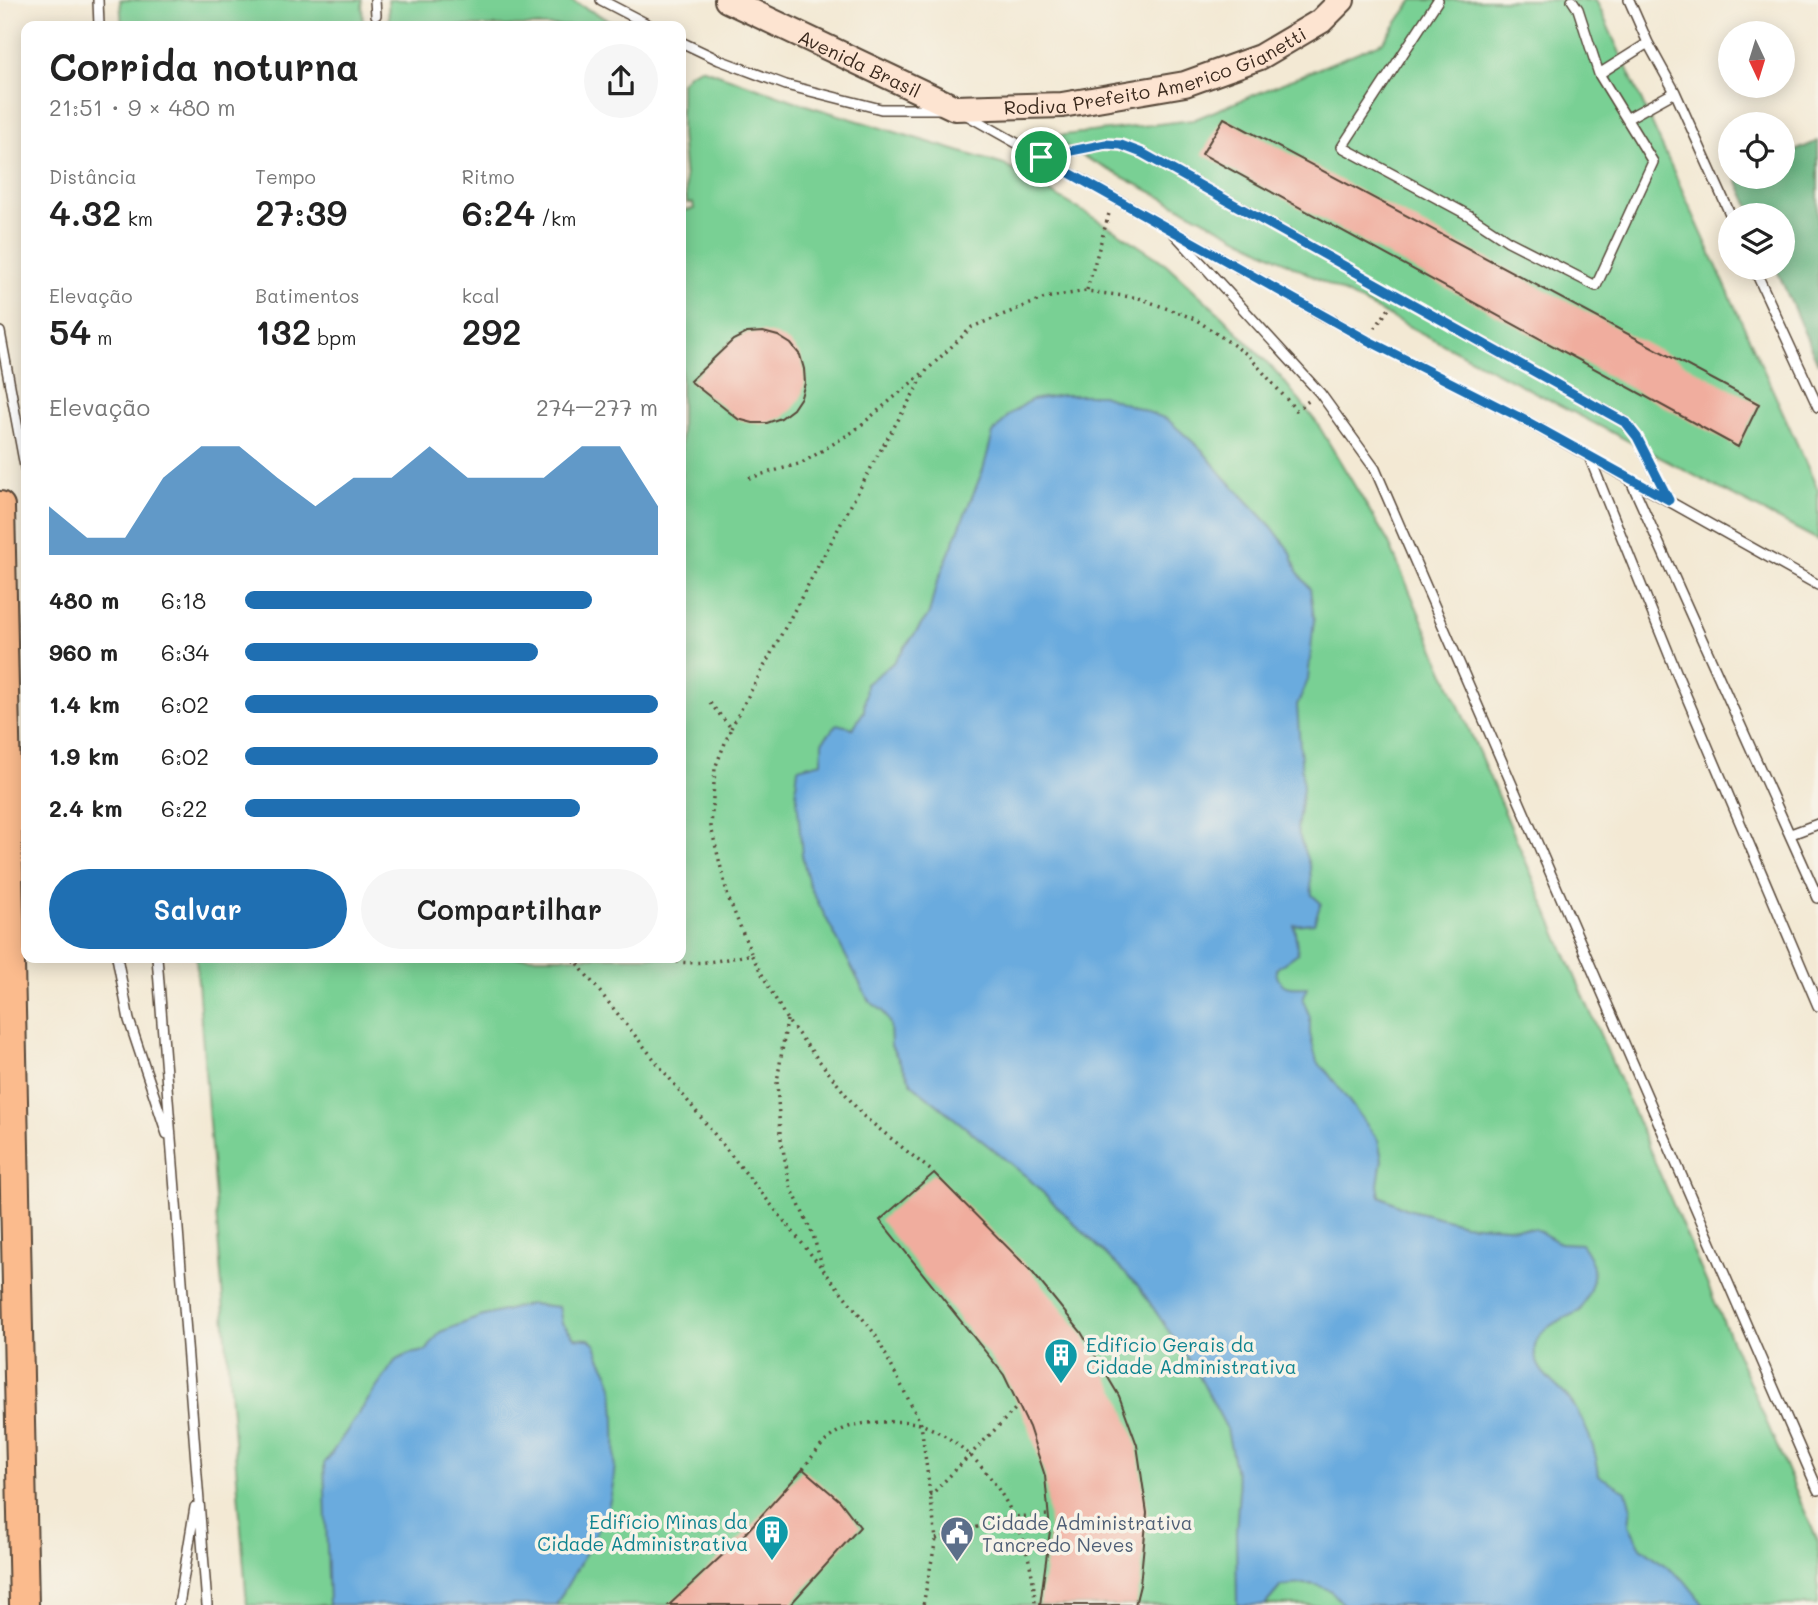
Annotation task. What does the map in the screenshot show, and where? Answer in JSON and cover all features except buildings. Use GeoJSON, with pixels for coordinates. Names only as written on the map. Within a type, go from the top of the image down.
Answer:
{"type":"FeatureCollection","features":[{"type":"Feature","properties":{"kind":"main road"},"geometry":{"type":"LineString","coordinates":[[0,506],[24,1605]]}},
{"type":"Feature","properties":{"kind":"street","name":"Avenida Brasil"},"geometry":{"type":"LineString","coordinates":[[727,0],[955,108]]}},
{"type":"Feature","properties":{"kind":"street","name":"Rodiva Prefeito Americo Gianetti"},"geometry":{"type":"LineString","coordinates":[[955,108],[1062,105],[1185,83],[1259,57],[1321,21],[1342,0]]}},
{"type":"Feature","properties":{"kind":"lane"},"geometry":{"type":"LineString","coordinates":[[98,0],[99,21]]}},
{"type":"Feature","properties":{"kind":"lane"},"geometry":{"type":"LineString","coordinates":[[375,0],[376,15]]}},
{"type":"Feature","properties":{"kind":"lane"},"geometry":{"type":"LineString","coordinates":[[601,0],[641,21]]}},
{"type":"Feature","properties":{"kind":"lane"},"geometry":{"type":"LineString","coordinates":[[1438,0],[1342,147],[1470,216],[1508,241],[1597,286],[1653,162],[1599,74],[1578,9],[1572,0]]}},
{"type":"Feature","properties":{"kind":"lane"},"geometry":{"type":"LineString","coordinates":[[1629,0],[1648,43],[1675,92],[1725,203]]}},
{"type":"Feature","properties":{"kind":"lane"},"geometry":{"type":"LineString","coordinates":[[1599,74],[1648,43]]}},
{"type":"Feature","properties":{"kind":"lane"},"geometry":{"type":"LineString","coordinates":[[686,44],[719,60],[786,85],[881,109],[955,108],[1367,340],[1519,417],[1818,585]]}},
{"type":"Feature","properties":{"kind":"lane"},"geometry":{"type":"LineString","coordinates":[[1628,118],[1675,92]]}},
{"type":"Feature","properties":{"kind":"lane"},"geometry":{"type":"LineString","coordinates":[[1041,157],[1106,144],[1121,145],[1142,153],[1626,423],[1637,437],[1669,500]]}},
{"type":"Feature","properties":{"kind":"lane"},"geometry":{"type":"LineString","coordinates":[[1172,231],[1320,393],[1375,469],[1818,1490]]}},
{"type":"Feature","properties":{"kind":"lane"},"geometry":{"type":"LineString","coordinates":[[1760,280],[1818,407]]}},
{"type":"Feature","properties":{"kind":"lane"},"geometry":{"type":"LineString","coordinates":[[0,332],[21,445]]}},
{"type":"Feature","properties":{"kind":"lane"},"geometry":{"type":"LineString","coordinates":[[1588,456],[1818,1006]]}},
{"type":"Feature","properties":{"kind":"lane"},"geometry":{"type":"LineString","coordinates":[[1630,479],[1818,898]]}},
{"type":"Feature","properties":{"kind":"lane"},"geometry":{"type":"LineString","coordinates":[[1791,834],[1818,824]]}},
{"type":"Feature","properties":{"kind":"lane"},"geometry":{"type":"LineString","coordinates":[[118,963],[129,1020],[173,1149]]}},
{"type":"Feature","properties":{"kind":"lane"},"geometry":{"type":"LineString","coordinates":[[158,963],[207,1605]]}},
{"type":"Feature","properties":{"kind":"lane"},"geometry":{"type":"LineString","coordinates":[[178,1605],[197,1492]]}},
{"type":"Feature","properties":{"kind":"path"},"geometry":{"type":"LineString","coordinates":[[1086,291],[1114,198]]}},
{"type":"Feature","properties":{"kind":"path"},"geometry":{"type":"LineString","coordinates":[[749,478],[802,463],[854,431],[927,370],[972,327],[1045,298],[1086,291],[1139,298],[1195,319],[1248,355],[1296,410],[1320,393]]}},
{"type":"Feature","properties":{"kind":"path"},"geometry":{"type":"LineString","coordinates":[[1367,340],[1398,296]]}},
{"type":"Feature","properties":{"kind":"path"},"geometry":{"type":"LineString","coordinates":[[927,370],[879,453],[731,728],[715,768],[711,827],[728,897],[751,954],[787,1020],[862,1115],[934,1173]]}},
{"type":"Feature","properties":{"kind":"path"},"geometry":{"type":"LineString","coordinates":[[710,703],[731,728]]}},
{"type":"Feature","properties":{"kind":"path"},"geometry":{"type":"LineString","coordinates":[[686,961],[710,963],[751,954]]}},
{"type":"Feature","properties":{"kind":"path"},"geometry":{"type":"LineString","coordinates":[[575,963],[876,1334],[921,1424],[936,1539],[923,1605]]}},
{"type":"Feature","properties":{"kind":"path"},"geometry":{"type":"LineString","coordinates":[[578,963],[580,967]]}},
{"type":"Feature","properties":{"kind":"path"},"geometry":{"type":"LineString","coordinates":[[787,1020],[777,1082],[780,1134],[790,1185],[813,1235],[822,1268]]}},
{"type":"Feature","properties":{"kind":"path"},"geometry":{"type":"LineString","coordinates":[[930,1496],[1019,1405]]}},
{"type":"Feature","properties":{"kind":"path"},"geometry":{"type":"LineString","coordinates":[[803,1469],[831,1435],[855,1423],[921,1424],[972,1455],[996,1484],[1012,1517],[1034,1580],[1035,1605]]}},
{"type":"Feature","properties":{"kind":"path"},"geometry":{"type":"LineString","coordinates":[[936,1539],[1012,1517],[1048,1516]]}},
{"type":"Feature","properties":{"kind":"green space"},"geometry":{"type":"Polygon","coordinates":[[[120,0],[362,0],[363,21],[122,21],[120,0]]]}},
{"type":"Feature","properties":{"kind":"green space"},"geometry":{"type":"Polygon","coordinates":[[[388,0],[570,0],[610,21],[389,21],[388,0]]]}},
{"type":"Feature","properties":{"kind":"green space"},"geometry":{"type":"Polygon","coordinates":[[[1413,0],[1596,0],[1718,269],[1718,280],[1723,280],[1818,490],[1818,540],[1046,137],[1193,120],[1383,42],[1413,0]]]}},
{"type":"Feature","properties":{"kind":"green space"},"geometry":{"type":"Polygon","coordinates":[[[701,68],[809,106],[1004,165],[1118,232],[1166,264],[1223,317],[1280,376],[1317,423],[1389,543],[1818,1542],[1818,1605],[247,1605],[196,963],[686,963],[686,210],[694,209],[693,203],[687,203],[686,192],[686,77],[701,68]]]}},
{"type":"Feature","properties":{"kind":"green space"},"geometry":{"type":"Polygon","coordinates":[[[1818,141],[1818,364],[1781,280],[1795,280],[1795,203],[1748,203],[1741,189],[1795,189],[1795,151],[1818,141]]]}},
{"type":"Feature","properties":{"kind":"water"},"geometry":{"type":"Polygon","coordinates":[[[1062,395],[1102,395],[1167,419],[1202,450],[1272,527],[1291,553],[1297,571],[1310,589],[1314,619],[1308,680],[1297,705],[1303,788],[1297,829],[1310,868],[1312,895],[1321,903],[1314,923],[1294,925],[1298,953],[1276,969],[1277,976],[1286,986],[1307,987],[1303,1000],[1310,1017],[1310,1034],[1317,1062],[1378,1140],[1382,1159],[1378,1185],[1380,1196],[1404,1208],[1464,1224],[1535,1229],[1560,1243],[1581,1244],[1588,1253],[1593,1270],[1592,1285],[1580,1311],[1544,1331],[1535,1346],[1535,1356],[1543,1372],[1570,1400],[1581,1417],[1593,1447],[1599,1476],[1626,1491],[1631,1508],[1629,1525],[1640,1546],[1684,1580],[1704,1605],[1344,1605],[1330,1591],[1309,1584],[1281,1586],[1265,1605],[1237,1605],[1236,1532],[1239,1489],[1227,1429],[1199,1376],[1139,1287],[1027,1177],[913,1085],[891,1046],[890,1024],[883,1011],[869,1001],[809,885],[802,855],[796,786],[798,768],[822,762],[822,742],[837,724],[853,728],[864,711],[866,684],[894,662],[929,614],[936,585],[983,470],[993,433],[1010,414],[1031,400],[1062,395]]]}},
{"type":"Feature","properties":{"kind":"water"},"geometry":{"type":"Polygon","coordinates":[[[530,1304],[559,1307],[562,1323],[575,1338],[589,1339],[595,1344],[613,1388],[615,1450],[611,1498],[596,1534],[556,1605],[329,1605],[324,1464],[395,1361],[409,1354],[426,1351],[440,1332],[480,1317],[530,1304]]]}},
{"type":"Feature","properties":{"kind":"place","name":"Edifício Gerais da Cidade Administrativa"},"geometry":{"type":"Point","coordinates":[1061,1385]}},
{"type":"Feature","properties":{"kind":"place","name":"Edifício Minas da Cidade Administrativa"},"geometry":{"type":"Point","coordinates":[772,1562]}},
{"type":"Feature","properties":{"kind":"place","name":"Cidade Administrativa Tancredo Neves"},"geometry":{"type":"Point","coordinates":[957,1563]}},
{"type":"Feature","properties":{"kind":"route"},"geometry":{"type":"LineString","coordinates":[[1106,144],[1121,145],[1142,153],[1626,423],[1637,437],[1669,500],[1519,417],[1367,340],[1041,157],[1106,144]]}}]}
